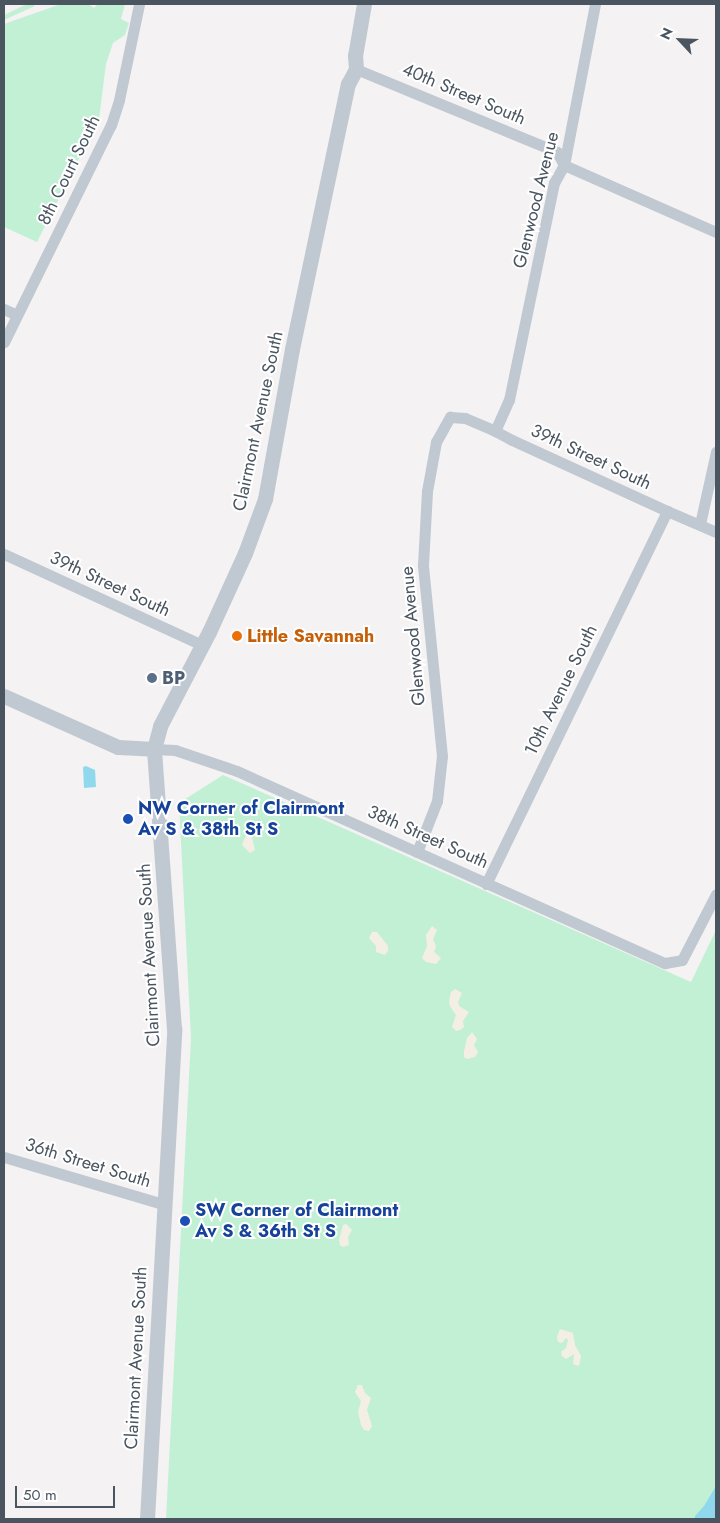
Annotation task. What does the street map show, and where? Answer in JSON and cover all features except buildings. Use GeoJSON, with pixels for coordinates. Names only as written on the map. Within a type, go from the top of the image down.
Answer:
{"type":"FeatureCollection","features":[{"type":"Feature","properties":{"kind":"street","name":"8th Court South"},"geometry":{"type":"LineString","coordinates":[[4,342],[111,125],[119,100],[139,4]]}},
{"type":"Feature","properties":{"kind":"street","name":"Clairmont Avenue South"},"geometry":{"type":"LineString","coordinates":[[147,1519],[174,1028],[154,749],[160,726],[202,645],[245,553],[265,499],[294,340],[348,84],[356,69],[355,56],[364,4]]}},
{"type":"Feature","properties":{"kind":"street","name":"Glenwood Avenue"},"geometry":{"type":"LineString","coordinates":[[495,431],[509,400],[554,183],[564,165],[595,4]]}},
{"type":"Feature","properties":{"kind":"street","name":"40th Street South"},"geometry":{"type":"LineString","coordinates":[[356,69],[557,152],[564,165],[716,232]]}},
{"type":"Feature","properties":{"kind":"street"},"geometry":{"type":"LineString","coordinates":[[4,309],[17,315]]}},
{"type":"Feature","properties":{"kind":"street","name":"Glenwood Avenue"},"geometry":{"type":"LineString","coordinates":[[417,852],[437,801],[442,756],[423,565],[427,490],[436,442],[450,416]]}},
{"type":"Feature","properties":{"kind":"street","name":"39th Street South"},"geometry":{"type":"LineString","coordinates":[[450,416],[465,418],[495,431],[666,512],[716,532]]}},
{"type":"Feature","properties":{"kind":"street"},"geometry":{"type":"LineString","coordinates":[[700,524],[716,452]]}},
{"type":"Feature","properties":{"kind":"street","name":"10th Avenue South"},"geometry":{"type":"LineString","coordinates":[[486,884],[666,512]]}},
{"type":"Feature","properties":{"kind":"street","name":"39th Street South"},"geometry":{"type":"LineString","coordinates":[[4,554],[202,645]]}},
{"type":"Feature","properties":{"kind":"street","name":"38th Street South"},"geometry":{"type":"LineString","coordinates":[[4,696],[118,747],[176,750],[237,771],[665,963],[682,960],[716,894]]}},
{"type":"Feature","properties":{"kind":"street","name":"36th Street South"},"geometry":{"type":"LineString","coordinates":[[4,1157],[163,1204]]}},
{"type":"Feature","properties":{"kind":"green space"},"geometry":{"type":"Polygon","coordinates":[[[27,4],[35,6],[4,20],[4,15],[27,4]]]}},
{"type":"Feature","properties":{"kind":"green space"},"geometry":{"type":"Polygon","coordinates":[[[61,4],[88,4],[94,8],[98,4],[125,4],[121,19],[129,23],[125,35],[113,43],[106,64],[99,119],[37,242],[4,227],[4,24],[61,4]]]}},
{"type":"Feature","properties":{"kind":"green space"},"geometry":{"type":"Polygon","coordinates":[[[223,775],[691,982],[716,930],[716,1519],[166,1519],[191,1038],[179,803],[223,775]]]}},
{"type":"Feature","properties":{"kind":"sand"},"geometry":{"type":"Polygon","coordinates":[[[251,834],[255,850],[250,853],[242,845],[246,835],[251,834]]]}},
{"type":"Feature","properties":{"kind":"sand"},"geometry":{"type":"Polygon","coordinates":[[[432,926],[437,930],[433,939],[436,946],[434,952],[441,958],[436,964],[426,962],[422,958],[427,946],[426,935],[432,926]]]}},
{"type":"Feature","properties":{"kind":"sand"},"geometry":{"type":"Polygon","coordinates":[[[372,932],[377,932],[388,946],[388,951],[385,955],[376,952],[376,946],[369,938],[372,932]]]}},
{"type":"Feature","properties":{"kind":"sand"},"geometry":{"type":"Polygon","coordinates":[[[455,989],[462,993],[458,1002],[459,1006],[469,1012],[463,1021],[464,1027],[456,1031],[452,1027],[456,1015],[449,1002],[451,992],[455,989]]]}},
{"type":"Feature","properties":{"kind":"sand"},"geometry":{"type":"Polygon","coordinates":[[[472,1032],[477,1039],[474,1045],[478,1052],[475,1057],[467,1059],[464,1057],[464,1051],[467,1038],[472,1032]]]}},
{"type":"Feature","properties":{"kind":"sand"},"geometry":{"type":"Polygon","coordinates":[[[346,1224],[352,1230],[348,1237],[349,1245],[343,1247],[340,1245],[339,1240],[343,1225],[346,1224]]]}},
{"type":"Feature","properties":{"kind":"sand"},"geometry":{"type":"Polygon","coordinates":[[[560,1329],[573,1333],[575,1345],[581,1356],[579,1366],[573,1364],[574,1354],[566,1359],[562,1356],[561,1352],[566,1348],[568,1340],[566,1338],[562,1343],[558,1342],[557,1337],[560,1329]]]}},
{"type":"Feature","properties":{"kind":"sand"},"geometry":{"type":"Polygon","coordinates":[[[358,1385],[362,1385],[365,1393],[371,1398],[367,1410],[372,1426],[369,1431],[364,1430],[361,1425],[358,1412],[361,1401],[355,1392],[358,1385]]]}},
{"type":"Feature","properties":{"kind":"water"},"geometry":{"type":"Polygon","coordinates":[[[86,766],[95,770],[96,787],[84,788],[83,767],[86,766]]]}},
{"type":"Feature","properties":{"kind":"water"},"geometry":{"type":"Polygon","coordinates":[[[716,1486],[716,1519],[695,1519],[695,1516],[704,1506],[716,1486]]]}},
{"type":"Feature","properties":{"kind":"place","name":"Little Savannah"},"geometry":{"type":"Point","coordinates":[237,636]}},
{"type":"Feature","properties":{"kind":"place","name":"BP"},"geometry":{"type":"Point","coordinates":[152,678]}},
{"type":"Feature","properties":{"kind":"place","name":"NW Corner of Clairmont Av S & 38th St S"},"geometry":{"type":"Point","coordinates":[128,819]}},
{"type":"Feature","properties":{"kind":"place","name":"SW Corner of Clairmont Av S & 36th St S"},"geometry":{"type":"Point","coordinates":[185,1221]}}]}
